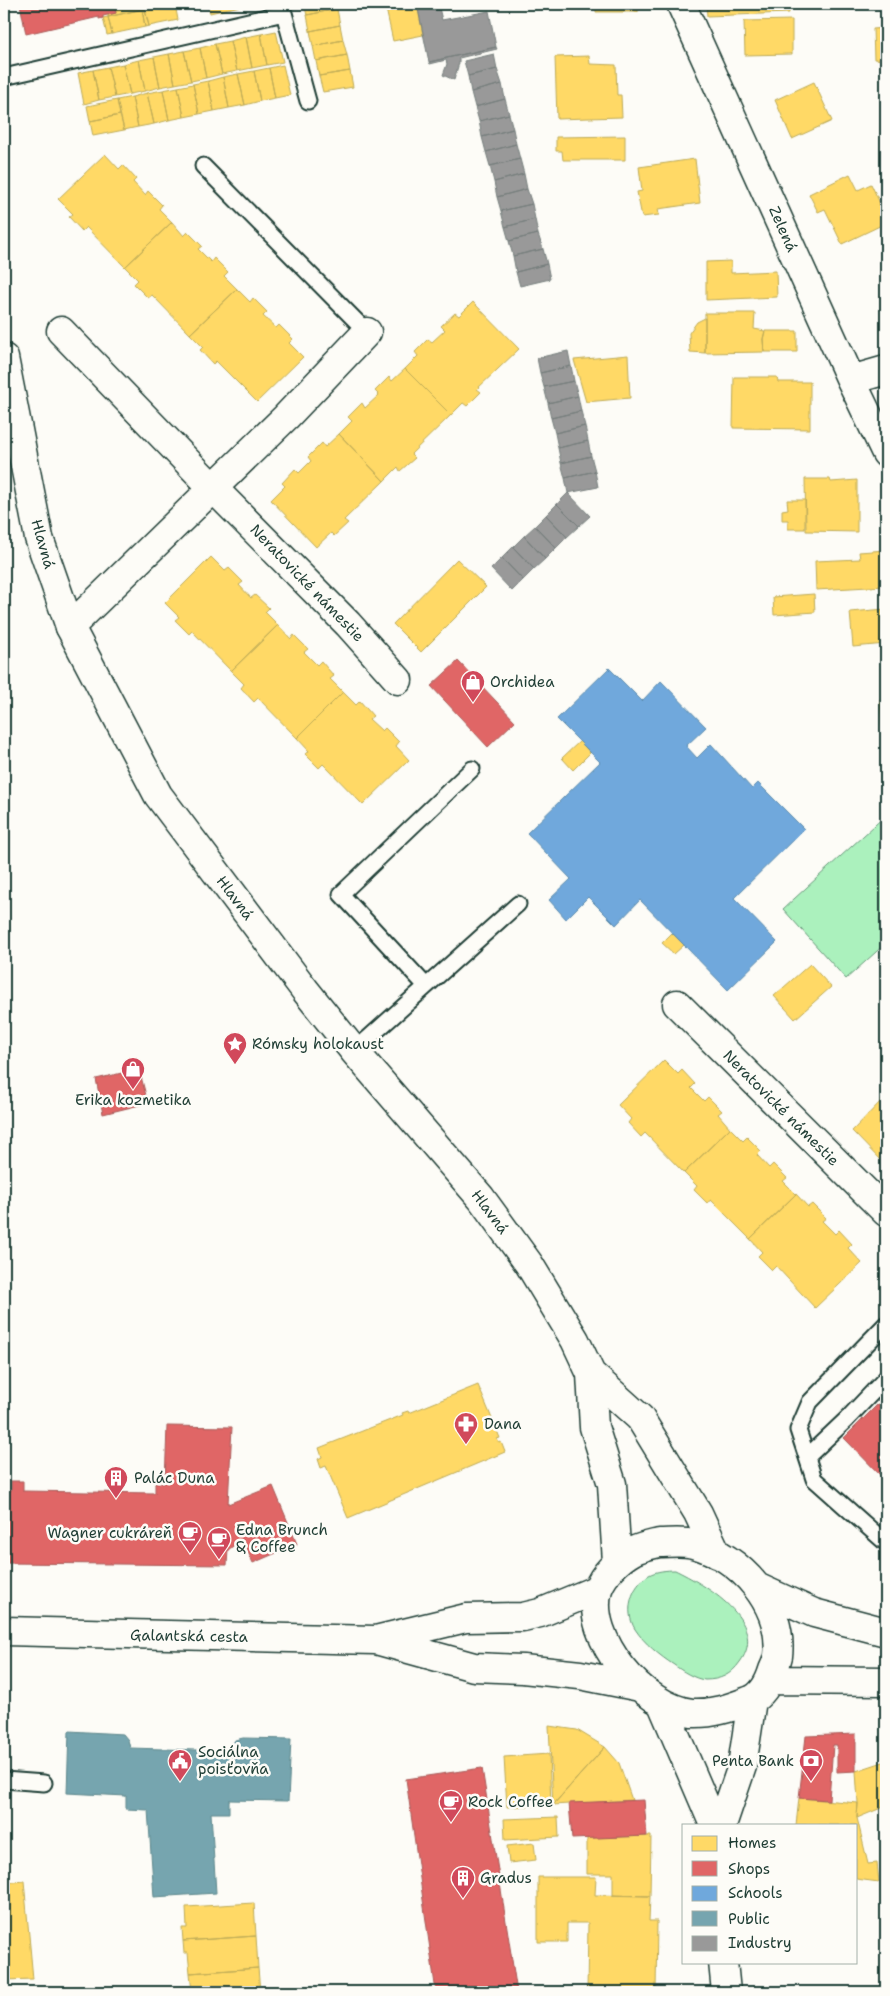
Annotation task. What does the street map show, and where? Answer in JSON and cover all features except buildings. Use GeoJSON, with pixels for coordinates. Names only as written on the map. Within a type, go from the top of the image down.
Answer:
{"type":"FeatureCollection","features":[{"type":"Feature","properties":{"kind":"main road","name":"Zelená"},"geometry":{"type":"LineString","coordinates":[[681,4],[851,380],[886,453]]}},
{"type":"Feature","properties":{"kind":"main road","name":"Neratovické námestie"},"geometry":{"type":"LineString","coordinates":[[61,330],[213,488],[348,624],[398,680]]}},
{"type":"Feature","properties":{"kind":"main road"},"geometry":{"type":"LineString","coordinates":[[70,627],[286,417],[367,332]]}},
{"type":"Feature","properties":{"kind":"main road","name":"Hlavná"},"geometry":{"type":"LineString","coordinates":[[4,358],[39,538],[70,627],[158,796],[354,1052],[481,1198],[529,1264],[574,1340],[591,1374]]}},
{"type":"Feature","properties":{"kind":"main road"},"geometry":{"type":"LineString","coordinates":[[851,380],[886,370]]}},
{"type":"Feature","properties":{"kind":"main road","name":"Neratovické námestie"},"geometry":{"type":"LineString","coordinates":[[677,1004],[886,1212]]}},
{"type":"Feature","properties":{"kind":"main road"},"geometry":{"type":"LineString","coordinates":[[591,1374],[640,1418],[698,1514],[717,1554]]}},
{"type":"Feature","properties":{"kind":"main road"},"geometry":{"type":"LineString","coordinates":[[591,1374],[594,1426],[612,1484],[617,1562]]}},
{"type":"Feature","properties":{"kind":"main road"},"geometry":{"type":"LineString","coordinates":[[722,1824],[742,1766],[761,1690],[778,1657],[777,1630],[771,1612],[759,1588],[740,1569],[717,1554],[692,1544],[659,1543],[634,1550],[617,1562],[606,1575],[598,1589],[597,1617],[606,1644],[619,1665],[640,1687],[662,1704],[692,1712],[722,1710],[761,1690],[886,1681]]}},
{"type":"Feature","properties":{"kind":"main road"},"geometry":{"type":"LineString","coordinates":[[759,1588],[814,1613],[886,1632]]}},
{"type":"Feature","properties":{"kind":"main road"},"geometry":{"type":"LineString","coordinates":[[375,1640],[466,1618],[523,1617],[540,1613],[598,1589]]}},
{"type":"Feature","properties":{"kind":"main road","name":"Galantská cesta"},"geometry":{"type":"LineString","coordinates":[[4,1632],[375,1640]]}},
{"type":"Feature","properties":{"kind":"main road"},"geometry":{"type":"LineString","coordinates":[[375,1640],[474,1667],[523,1669],[580,1675],[640,1687]]}},
{"type":"Feature","properties":{"kind":"main road"},"geometry":{"type":"LineString","coordinates":[[662,1704],[714,1824]]}},
{"type":"Feature","properties":{"kind":"main road"},"geometry":{"type":"LineString","coordinates":[[723,1964],[726,1992]]}},
{"type":"Feature","properties":{"kind":"lane"},"geometry":{"type":"LineString","coordinates":[[4,77],[284,13],[308,101]]}},
{"type":"Feature","properties":{"kind":"lane"},"geometry":{"type":"LineString","coordinates":[[203,166],[367,332]]}},
{"type":"Feature","properties":{"kind":"lane"},"geometry":{"type":"LineString","coordinates":[[426,986],[341,894],[472,769]]}},
{"type":"Feature","properties":{"kind":"lane"},"geometry":{"type":"LineString","coordinates":[[354,1052],[518,904]]}},
{"type":"Feature","properties":{"kind":"lane"},"geometry":{"type":"LineString","coordinates":[[886,1324],[810,1402],[798,1430],[814,1479],[886,1543]]}},
{"type":"Feature","properties":{"kind":"lane"},"geometry":{"type":"LineString","coordinates":[[807,1457],[886,1378]]}},
{"type":"Feature","properties":{"kind":"lane"},"geometry":{"type":"LineString","coordinates":[[4,1780],[44,1783]]}},
{"type":"Feature","properties":{"kind":"green space"},"geometry":{"type":"Polygon","coordinates":[[[886,815],[886,943],[846,979],[783,909],[886,815]]]}},
{"type":"Feature","properties":{"kind":"green space"},"geometry":{"type":"Polygon","coordinates":[[[675,1570],[702,1585],[730,1606],[740,1619],[747,1633],[747,1647],[740,1662],[737,1667],[725,1676],[705,1680],[689,1674],[658,1653],[635,1629],[630,1615],[630,1607],[631,1599],[638,1586],[649,1575],[675,1570]]]}},
{"type":"Feature","properties":{"kind":"place","name":"Orchidea"},"geometry":{"type":"Point","coordinates":[473,703]}},
{"type":"Feature","properties":{"kind":"place","name":"Rómsky holokaust"},"geometry":{"type":"Point","coordinates":[235,1065]}},
{"type":"Feature","properties":{"kind":"place","name":"Erika kozmetika"},"geometry":{"type":"Point","coordinates":[133,1090]}},
{"type":"Feature","properties":{"kind":"place","name":"Dana"},"geometry":{"type":"Point","coordinates":[466,1445]}},
{"type":"Feature","properties":{"kind":"place","name":"Palác Duna"},"geometry":{"type":"Point","coordinates":[116,1499]}},
{"type":"Feature","properties":{"kind":"place","name":"Wagner cukráreň"},"geometry":{"type":"Point","coordinates":[190,1554]}},
{"type":"Feature","properties":{"kind":"place","name":"Edna Brunch & Coffee"},"geometry":{"type":"Point","coordinates":[219,1560]}},
{"type":"Feature","properties":{"kind":"place","name":"Sociálna poisťovňa"},"geometry":{"type":"Point","coordinates":[180,1782]}},
{"type":"Feature","properties":{"kind":"place","name":"Penta Bank"},"geometry":{"type":"Point","coordinates":[811,1782]}},
{"type":"Feature","properties":{"kind":"place","name":"Rock Coffee"},"geometry":{"type":"Point","coordinates":[451,1823]}},
{"type":"Feature","properties":{"kind":"place","name":"Gradus"},"geometry":{"type":"Point","coordinates":[463,1899]}}]}
